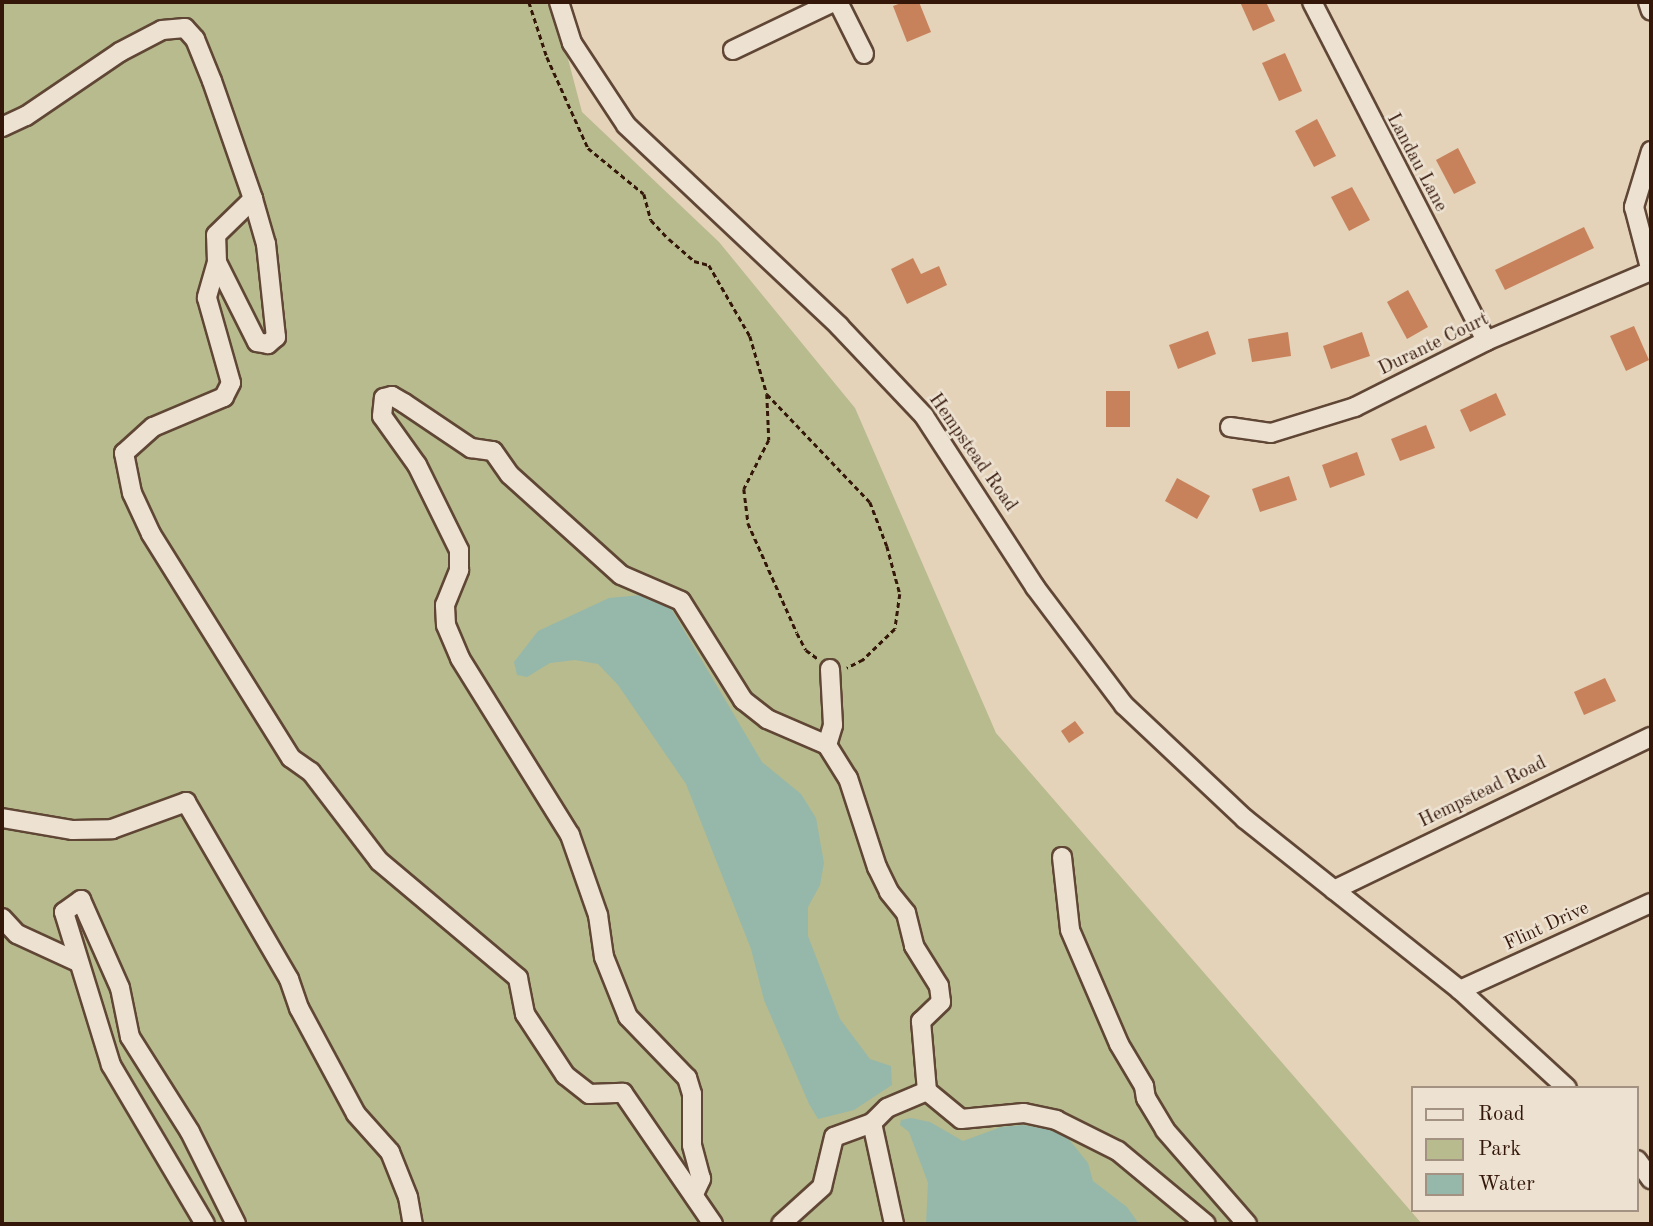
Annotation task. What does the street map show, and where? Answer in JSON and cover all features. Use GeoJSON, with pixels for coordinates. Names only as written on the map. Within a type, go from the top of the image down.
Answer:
{"type":"FeatureCollection","features":[{"type":"Feature","properties":{"kind":"street","name":"Hempstead Road"},"geometry":{"type":"LineString","coordinates":[[559,2],[572,43],[626,125],[839,326],[924,416],[1101,679],[1245,819],[1460,990],[1565,1086]]}},
{"type":"Feature","properties":{"kind":"street"},"geometry":{"type":"LineString","coordinates":[[733,50],[836,2],[864,54]]}},
{"type":"Feature","properties":{"kind":"street","name":"Landau Lane"},"geometry":{"type":"LineString","coordinates":[[1312,2],[1486,341]]}},
{"type":"Feature","properties":{"kind":"street"},"geometry":{"type":"LineString","coordinates":[[1648,2],[1651,11]]}},
{"type":"Feature","properties":{"kind":"street"},"geometry":{"type":"LineString","coordinates":[[2,127],[26,116],[120,52],[162,30],[185,29],[199,50],[253,199],[266,244],[276,337],[268,344],[257,342],[217,262]]}},
{"type":"Feature","properties":{"kind":"street"},"geometry":{"type":"LineString","coordinates":[[1651,151],[1634,207],[1651,272]]}},
{"type":"Feature","properties":{"kind":"street"},"geometry":{"type":"LineString","coordinates":[[253,199],[216,235],[217,262],[207,298],[231,383],[224,397],[153,427],[124,453],[132,493],[151,534],[197,613],[251,689],[286,752],[311,772],[379,861],[518,978],[525,1014],[565,1076],[589,1094],[623,1093],[678,1179],[694,1194],[713,1224]]}},
{"type":"Feature","properties":{"kind":"street","name":"Durante Court"},"geometry":{"type":"LineString","coordinates":[[1230,427],[1271,433],[1355,407],[1486,341],[1651,272]]}},
{"type":"Feature","properties":{"kind":"street"},"geometry":{"type":"LineString","coordinates":[[694,1194],[701,1179],[692,1145],[692,1094],[687,1078],[628,1017],[604,957],[598,915],[570,835],[460,658],[446,625],[445,605],[459,570],[458,550],[417,466],[382,416],[380,402],[392,396],[450,437],[471,448],[493,451],[510,475],[621,576],[681,601],[743,700],[767,719],[827,744],[848,778],[888,892],[906,913],[914,946],[939,986],[941,1002],[921,1021],[927,1091],[961,1119],[1024,1113],[1056,1120],[1118,1151],[1206,1224]]}},
{"type":"Feature","properties":{"kind":"street"},"geometry":{"type":"LineString","coordinates":[[827,744],[833,725],[830,668]]}},
{"type":"Feature","properties":{"kind":"street","name":"Hempstead Road"},"geometry":{"type":"LineString","coordinates":[[1334,890],[1651,737]]}},
{"type":"Feature","properties":{"kind":"street"},"geometry":{"type":"LineString","coordinates":[[2,818],[73,830],[112,829],[186,802],[289,979],[299,1008],[356,1114],[390,1152],[408,1197],[413,1224]]}},
{"type":"Feature","properties":{"kind":"street"},"geometry":{"type":"LineString","coordinates":[[1062,857],[1070,930],[1119,1044],[1144,1086],[1146,1098],[1165,1130],[1247,1224]]}},
{"type":"Feature","properties":{"kind":"street"},"geometry":{"type":"LineString","coordinates":[[205,1224],[119,1085],[64,912],[81,900],[120,988],[130,1037],[190,1132],[236,1224]]}},
{"type":"Feature","properties":{"kind":"street","name":"Flint Drive"},"geometry":{"type":"LineString","coordinates":[[1460,990],[1651,903]]}},
{"type":"Feature","properties":{"kind":"street"},"geometry":{"type":"LineString","coordinates":[[2,918],[17,934],[78,962]]}},
{"type":"Feature","properties":{"kind":"street"},"geometry":{"type":"LineString","coordinates":[[781,1224],[822,1187],[834,1137],[872,1123],[887,1108],[927,1091]]}},
{"type":"Feature","properties":{"kind":"street"},"geometry":{"type":"LineString","coordinates":[[872,1123],[894,1224]]}},
{"type":"Feature","properties":{"kind":"street"},"geometry":{"type":"LineString","coordinates":[[1639,1163],[1651,1179]]}},
{"type":"Feature","properties":{"kind":"path"},"geometry":{"type":"LineString","coordinates":[[529,2],[547,57],[588,148],[643,194],[651,220],[669,239],[694,261],[709,265],[750,336],[767,394],[769,440],[744,489],[748,523],[806,650],[830,668],[843,670],[863,660],[890,637],[900,594],[870,502],[767,394]]}},
{"type":"Feature","properties":{"kind":"green space"},"geometry":{"type":"Polygon","coordinates":[[[2,2],[553,2],[582,112],[719,242],[855,408],[996,733],[1422,1224],[2,1224],[2,2]]]}},
{"type":"Feature","properties":{"kind":"water"},"geometry":{"type":"Polygon","coordinates":[[[641,595],[669,605],[762,762],[801,794],[816,818],[824,863],[820,885],[808,907],[808,936],[840,1019],[870,1059],[891,1066],[892,1085],[854,1110],[818,1119],[809,1104],[764,1000],[751,949],[686,784],[618,685],[598,664],[575,660],[550,663],[527,677],[517,675],[514,662],[538,631],[609,598],[641,595]]]}},
{"type":"Feature","properties":{"kind":"water"},"geometry":{"type":"Polygon","coordinates":[[[911,1118],[930,1122],[963,1141],[1001,1127],[1023,1125],[1063,1132],[1088,1163],[1093,1181],[1127,1207],[1139,1224],[926,1224],[928,1183],[909,1132],[900,1125],[901,1120],[911,1118]]]}},
{"type":"Feature","properties":{"kind":"building"},"geometry":{"type":"Polygon","coordinates":[[[904,2],[919,2],[931,32],[907,42],[893,6],[904,2]]]}},
{"type":"Feature","properties":{"kind":"building"},"geometry":{"type":"Polygon","coordinates":[[[1240,2],[1266,2],[1275,21],[1253,31],[1240,2]]]}},
{"type":"Feature","properties":{"kind":"building"},"geometry":{"type":"Polygon","coordinates":[[[1285,53],[1302,91],[1279,101],[1262,63],[1285,53]]]}},
{"type":"Feature","properties":{"kind":"building"},"geometry":{"type":"Polygon","coordinates":[[[1317,119],[1336,156],[1314,167],[1295,131],[1317,119]]]}},
{"type":"Feature","properties":{"kind":"building"},"geometry":{"type":"Polygon","coordinates":[[[1458,148],[1476,183],[1454,194],[1436,160],[1458,148]]]}},
{"type":"Feature","properties":{"kind":"building"},"geometry":{"type":"Polygon","coordinates":[[[1352,187],[1370,220],[1349,231],[1331,197],[1352,187]]]}},
{"type":"Feature","properties":{"kind":"building"},"geometry":{"type":"Polygon","coordinates":[[[1584,227],[1594,248],[1505,290],[1495,270],[1584,227]]]}},
{"type":"Feature","properties":{"kind":"building"},"geometry":{"type":"Polygon","coordinates":[[[913,258],[921,274],[939,266],[947,285],[907,304],[891,269],[913,258]]]}},
{"type":"Feature","properties":{"kind":"building"},"geometry":{"type":"Polygon","coordinates":[[[1408,290],[1428,327],[1407,339],[1387,302],[1408,290]]]}},
{"type":"Feature","properties":{"kind":"building"},"geometry":{"type":"Polygon","coordinates":[[[1634,326],[1649,360],[1626,371],[1610,336],[1634,326]]]}},
{"type":"Feature","properties":{"kind":"building"},"geometry":{"type":"Polygon","coordinates":[[[1208,331],[1216,354],[1178,369],[1169,345],[1208,331]]]}},
{"type":"Feature","properties":{"kind":"building"},"geometry":{"type":"Polygon","coordinates":[[[1288,332],[1291,356],[1252,362],[1248,339],[1288,332]]]}},
{"type":"Feature","properties":{"kind":"building"},"geometry":{"type":"Polygon","coordinates":[[[1362,332],[1370,356],[1331,369],[1323,346],[1362,332]]]}},
{"type":"Feature","properties":{"kind":"building"},"geometry":{"type":"Polygon","coordinates":[[[1106,391],[1130,391],[1130,427],[1106,427],[1106,391]]]}},
{"type":"Feature","properties":{"kind":"building"},"geometry":{"type":"Polygon","coordinates":[[[1496,393],[1506,415],[1470,432],[1460,410],[1496,393]]]}},
{"type":"Feature","properties":{"kind":"building"},"geometry":{"type":"Polygon","coordinates":[[[1426,425],[1435,448],[1400,461],[1391,439],[1426,425]]]}},
{"type":"Feature","properties":{"kind":"building"},"geometry":{"type":"Polygon","coordinates":[[[1357,452],[1365,475],[1330,488],[1322,465],[1357,452]]]}},
{"type":"Feature","properties":{"kind":"building"},"geometry":{"type":"Polygon","coordinates":[[[1289,476],[1297,500],[1260,512],[1252,489],[1289,476]]]}},
{"type":"Feature","properties":{"kind":"building"},"geometry":{"type":"Polygon","coordinates":[[[1177,478],[1210,496],[1197,519],[1165,501],[1177,478]]]}},
{"type":"Feature","properties":{"kind":"building"},"geometry":{"type":"Polygon","coordinates":[[[1605,678],[1616,701],[1584,715],[1574,692],[1605,678]]]}},
{"type":"Feature","properties":{"kind":"building"},"geometry":{"type":"Polygon","coordinates":[[[1075,721],[1084,733],[1069,743],[1061,731],[1075,721]]]}}]}
